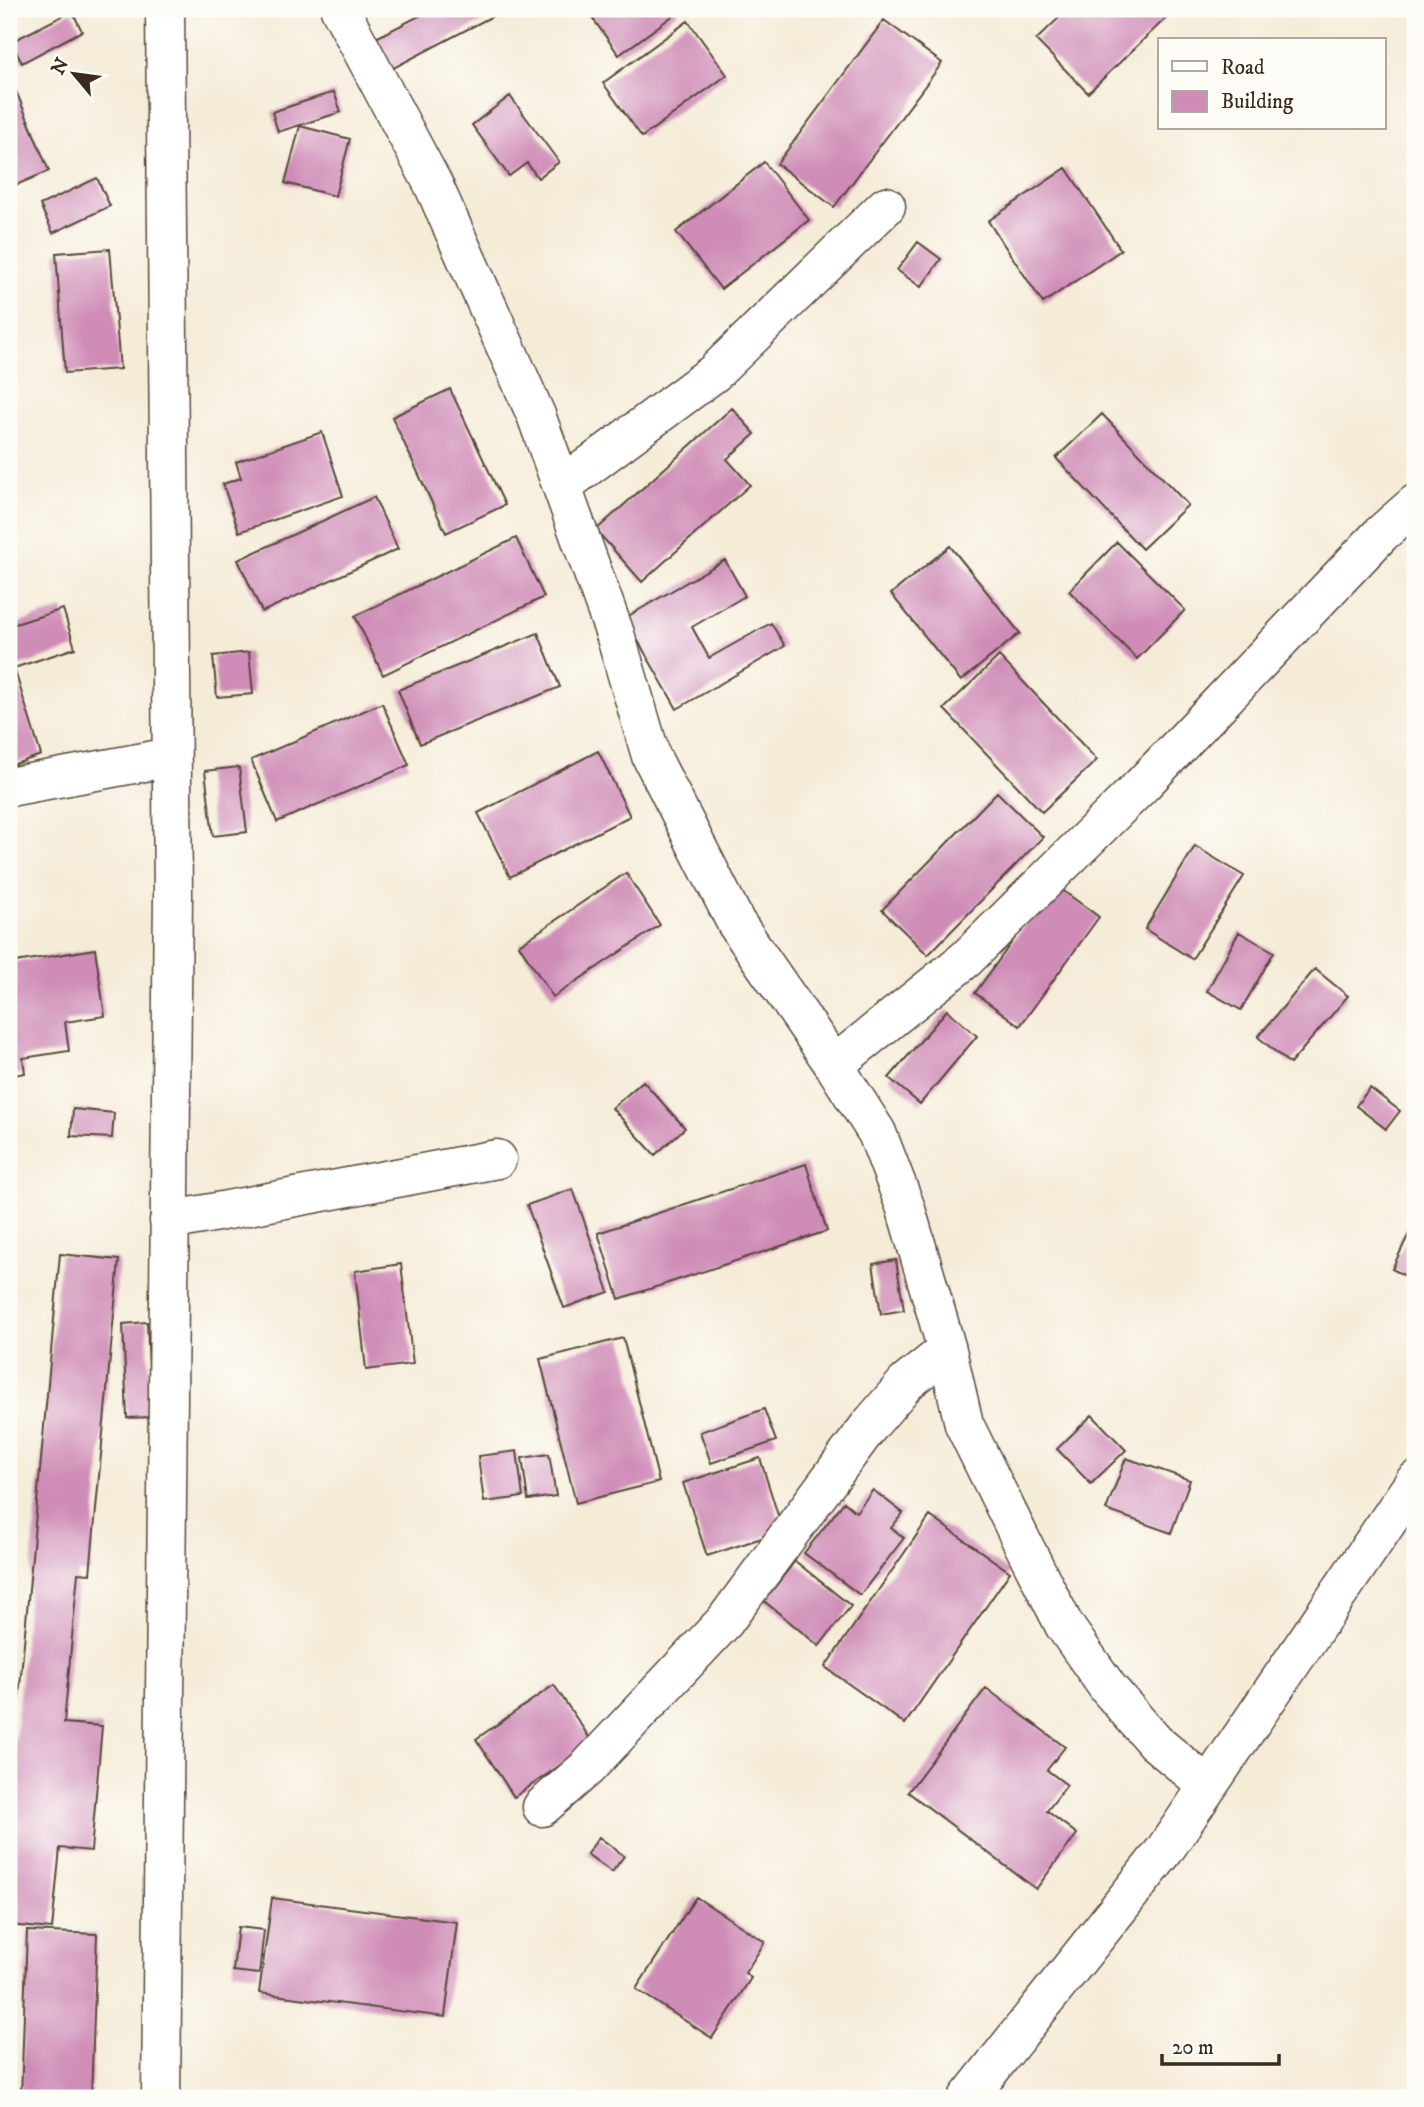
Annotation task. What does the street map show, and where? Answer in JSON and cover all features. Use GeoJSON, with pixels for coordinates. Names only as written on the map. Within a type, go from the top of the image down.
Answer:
{"type":"FeatureCollection","features":[{"type":"Feature","properties":{"kind":"street"},"geometry":{"type":"LineString","coordinates":[[161,2098],[173,895],[165,9]]}},
{"type":"Feature","properties":{"kind":"street"},"geometry":{"type":"LineString","coordinates":[[341,9],[433,184],[536,415],[615,634],[651,756],[736,923],[834,1065],[877,1133],[905,1206],[947,1350],[964,1424],[1064,1625],[1108,1688],[1155,1742],[1208,1786]]}},
{"type":"Feature","properties":{"kind":"street"},"geometry":{"type":"LineString","coordinates":[[562,486],[714,373],[886,206]]}},
{"type":"Feature","properties":{"kind":"street"},"geometry":{"type":"LineString","coordinates":[[834,1065],[966,959],[1142,785],[1381,534],[1415,504]]}},
{"type":"Feature","properties":{"kind":"street"},"geometry":{"type":"LineString","coordinates":[[9,787],[171,757]]}},
{"type":"Feature","properties":{"kind":"street"},"geometry":{"type":"LineString","coordinates":[[169,1221],[497,1160]]}},
{"type":"Feature","properties":{"kind":"street"},"geometry":{"type":"LineString","coordinates":[[542,1807],[587,1768],[725,1621],[869,1426],[906,1383],[947,1350]]}},
{"type":"Feature","properties":{"kind":"street"},"geometry":{"type":"LineString","coordinates":[[968,2098],[1164,1851],[1415,1481]]}},
{"type":"Feature","properties":{"kind":"building"},"geometry":{"type":"Polygon","coordinates":[[[433,9],[506,9],[384,73],[368,42],[433,9]]]}},
{"type":"Feature","properties":{"kind":"building"},"geometry":{"type":"Polygon","coordinates":[[[586,9],[676,9],[678,12],[619,55],[586,9]]]}},
{"type":"Feature","properties":{"kind":"building"},"geometry":{"type":"Polygon","coordinates":[[[1068,9],[1157,9],[1166,18],[1088,93],[1036,40],[1068,9]]]}},
{"type":"Feature","properties":{"kind":"building"},"geometry":{"type":"Polygon","coordinates":[[[72,11],[82,31],[22,63],[11,42],[72,11]]]}},
{"type":"Feature","properties":{"kind":"building"},"geometry":{"type":"Polygon","coordinates":[[[884,20],[942,63],[834,207],[777,164],[884,20]]]}},
{"type":"Feature","properties":{"kind":"building"},"geometry":{"type":"Polygon","coordinates":[[[688,21],[727,75],[642,137],[603,83],[688,21]]]}},
{"type":"Feature","properties":{"kind":"building"},"geometry":{"type":"Polygon","coordinates":[[[9,74],[49,171],[9,188],[9,74]]]}},
{"type":"Feature","properties":{"kind":"building"},"geometry":{"type":"Polygon","coordinates":[[[334,92],[341,112],[278,132],[272,112],[334,92]]]}},
{"type":"Feature","properties":{"kind":"building"},"geometry":{"type":"Polygon","coordinates":[[[510,96],[559,162],[538,178],[527,163],[509,176],[472,125],[510,96]]]}},
{"type":"Feature","properties":{"kind":"building"},"geometry":{"type":"Polygon","coordinates":[[[300,126],[350,139],[335,196],[285,183],[300,126]]]}},
{"type":"Feature","properties":{"kind":"building"},"geometry":{"type":"Polygon","coordinates":[[[764,162],[809,220],[721,289],[676,232],[764,162]]]}},
{"type":"Feature","properties":{"kind":"building"},"geometry":{"type":"Polygon","coordinates":[[[1066,168],[1121,250],[1043,303],[988,221],[1066,168]]]}},
{"type":"Feature","properties":{"kind":"building"},"geometry":{"type":"Polygon","coordinates":[[[97,178],[110,206],[53,233],[40,205],[97,178]]]}},
{"type":"Feature","properties":{"kind":"building"},"geometry":{"type":"Polygon","coordinates":[[[918,242],[941,259],[921,287],[897,270],[918,242]]]}},
{"type":"Feature","properties":{"kind":"building"},"geometry":{"type":"Polygon","coordinates":[[[110,249],[120,369],[65,373],[56,253],[110,249]]]}},
{"type":"Feature","properties":{"kind":"building"},"geometry":{"type":"Polygon","coordinates":[[[450,389],[505,505],[446,533],[392,417],[450,389]]]}},
{"type":"Feature","properties":{"kind":"building"},"geometry":{"type":"Polygon","coordinates":[[[732,408],[755,434],[727,459],[750,485],[642,582],[596,530],[732,408]]]}},
{"type":"Feature","properties":{"kind":"building"},"geometry":{"type":"Polygon","coordinates":[[[1102,414],[1188,505],[1142,549],[1056,458],[1102,414]]]}},
{"type":"Feature","properties":{"kind":"building"},"geometry":{"type":"Polygon","coordinates":[[[322,432],[343,496],[239,532],[223,484],[241,478],[236,462],[322,432]]]}},
{"type":"Feature","properties":{"kind":"building"},"geometry":{"type":"Polygon","coordinates":[[[374,497],[398,549],[262,612],[238,560],[374,497]]]}},
{"type":"Feature","properties":{"kind":"building"},"geometry":{"type":"Polygon","coordinates":[[[516,538],[544,597],[383,675],[355,616],[516,538]]]}},
{"type":"Feature","properties":{"kind":"building"},"geometry":{"type":"Polygon","coordinates":[[[1117,542],[1185,610],[1137,659],[1069,591],[1117,542]]]}},
{"type":"Feature","properties":{"kind":"building"},"geometry":{"type":"Polygon","coordinates":[[[950,546],[1020,633],[961,681],[891,594],[950,546]]]}},
{"type":"Feature","properties":{"kind":"building"},"geometry":{"type":"Polygon","coordinates":[[[725,560],[745,596],[692,627],[709,658],[771,623],[785,646],[677,709],[625,618],[725,560]]]}},
{"type":"Feature","properties":{"kind":"building"},"geometry":{"type":"Polygon","coordinates":[[[63,609],[75,648],[14,668],[41,755],[9,766],[9,626],[63,609]]]}},
{"type":"Feature","properties":{"kind":"building"},"geometry":{"type":"Polygon","coordinates":[[[538,633],[560,687],[420,744],[398,690],[538,633]]]}},
{"type":"Feature","properties":{"kind":"building"},"geometry":{"type":"Polygon","coordinates":[[[249,652],[253,694],[217,697],[213,656],[249,652]]]}},
{"type":"Feature","properties":{"kind":"building"},"geometry":{"type":"Polygon","coordinates":[[[999,656],[1097,760],[1042,812],[944,709],[999,656]]]}},
{"type":"Feature","properties":{"kind":"building"},"geometry":{"type":"Polygon","coordinates":[[[382,703],[409,765],[277,822],[251,760],[382,703]]]}},
{"type":"Feature","properties":{"kind":"building"},"geometry":{"type":"Polygon","coordinates":[[[598,751],[630,816],[510,877],[478,813],[598,751]]]}},
{"type":"Feature","properties":{"kind":"building"},"geometry":{"type":"Polygon","coordinates":[[[239,767],[247,832],[213,836],[205,771],[239,767]]]}},
{"type":"Feature","properties":{"kind":"building"},"geometry":{"type":"Polygon","coordinates":[[[997,792],[1043,837],[928,955],[882,910],[997,792]]]}},
{"type":"Feature","properties":{"kind":"building"},"geometry":{"type":"Polygon","coordinates":[[[1195,846],[1244,876],[1192,959],[1145,929],[1195,846]]]}},
{"type":"Feature","properties":{"kind":"building"},"geometry":{"type":"Polygon","coordinates":[[[626,873],[660,925],[553,997],[519,945],[626,873]]]}},
{"type":"Feature","properties":{"kind":"building"},"geometry":{"type":"Polygon","coordinates":[[[1054,884],[1099,917],[1020,1026],[975,993],[1054,884]]]}},
{"type":"Feature","properties":{"kind":"building"},"geometry":{"type":"Polygon","coordinates":[[[1239,932],[1274,952],[1241,1010],[1207,991],[1239,932]]]}},
{"type":"Feature","properties":{"kind":"building"},"geometry":{"type":"Polygon","coordinates":[[[95,949],[105,1016],[65,1022],[69,1051],[23,1058],[25,1073],[9,1076],[9,963],[95,949]]]}},
{"type":"Feature","properties":{"kind":"building"},"geometry":{"type":"Polygon","coordinates":[[[1315,969],[1348,996],[1290,1064],[1258,1037],[1315,969]]]}},
{"type":"Feature","properties":{"kind":"building"},"geometry":{"type":"Polygon","coordinates":[[[947,1010],[977,1036],[920,1104],[889,1078],[947,1010]]]}},
{"type":"Feature","properties":{"kind":"building"},"geometry":{"type":"Polygon","coordinates":[[[643,1081],[685,1128],[655,1155],[612,1108],[643,1081]]]}},
{"type":"Feature","properties":{"kind":"building"},"geometry":{"type":"Polygon","coordinates":[[[1370,1088],[1400,1111],[1386,1129],[1356,1106],[1370,1088]]]}},
{"type":"Feature","properties":{"kind":"building"},"geometry":{"type":"Polygon","coordinates":[[[73,1109],[114,1113],[112,1138],[71,1136],[73,1109]]]}},
{"type":"Feature","properties":{"kind":"building"},"geometry":{"type":"Polygon","coordinates":[[[806,1164],[827,1231],[619,1299],[598,1233],[806,1164]]]}},
{"type":"Feature","properties":{"kind":"building"},"geometry":{"type":"Polygon","coordinates":[[[573,1189],[609,1292],[564,1308],[527,1205],[573,1189]]]}},
{"type":"Feature","properties":{"kind":"building"},"geometry":{"type":"Polygon","coordinates":[[[1415,1221],[1415,1281],[1392,1269],[1415,1221]]]}},
{"type":"Feature","properties":{"kind":"building"},"geometry":{"type":"Polygon","coordinates":[[[60,1254],[119,1260],[90,1574],[78,1573],[64,1723],[102,1726],[91,1851],[60,1848],[52,1929],[9,1925],[9,1805],[60,1254]]]}},
{"type":"Feature","properties":{"kind":"building"},"geometry":{"type":"Polygon","coordinates":[[[896,1260],[904,1310],[881,1314],[873,1264],[896,1260]]]}},
{"type":"Feature","properties":{"kind":"building"},"geometry":{"type":"Polygon","coordinates":[[[401,1264],[413,1364],[366,1370],[355,1271],[401,1264]]]}},
{"type":"Feature","properties":{"kind":"building"},"geometry":{"type":"Polygon","coordinates":[[[147,1322],[151,1417],[127,1418],[123,1324],[147,1322]]]}},
{"type":"Feature","properties":{"kind":"building"},"geometry":{"type":"Polygon","coordinates":[[[623,1338],[659,1482],[576,1503],[540,1359],[623,1338]]]}},
{"type":"Feature","properties":{"kind":"building"},"geometry":{"type":"Polygon","coordinates":[[[764,1409],[776,1441],[711,1463],[700,1432],[764,1409]]]}},
{"type":"Feature","properties":{"kind":"building"},"geometry":{"type":"Polygon","coordinates":[[[1092,1415],[1126,1450],[1091,1484],[1057,1449],[1092,1415]]]}},
{"type":"Feature","properties":{"kind":"building"},"geometry":{"type":"Polygon","coordinates":[[[517,1451],[523,1497],[484,1502],[478,1456],[517,1451]]]}},
{"type":"Feature","properties":{"kind":"building"},"geometry":{"type":"Polygon","coordinates":[[[549,1454],[556,1496],[528,1500],[522,1458],[549,1454]]]}},
{"type":"Feature","properties":{"kind":"building"},"geometry":{"type":"Polygon","coordinates":[[[760,1458],[783,1531],[707,1556],[683,1483],[760,1458]]]}},
{"type":"Feature","properties":{"kind":"building"},"geometry":{"type":"Polygon","coordinates":[[[1126,1458],[1190,1480],[1171,1533],[1106,1510],[1126,1458]]]}},
{"type":"Feature","properties":{"kind":"building"},"geometry":{"type":"Polygon","coordinates":[[[873,1490],[903,1513],[891,1528],[904,1538],[860,1595],[804,1553],[844,1502],[856,1512],[873,1490]]]}},
{"type":"Feature","properties":{"kind":"building"},"geometry":{"type":"Polygon","coordinates":[[[930,1516],[1010,1572],[905,1724],[825,1667],[930,1516]]]}},
{"type":"Feature","properties":{"kind":"building"},"geometry":{"type":"Polygon","coordinates":[[[795,1561],[851,1606],[819,1646],[764,1601],[795,1561]]]}},
{"type":"Feature","properties":{"kind":"building"},"geometry":{"type":"Polygon","coordinates":[[[554,1685],[593,1743],[514,1797],[476,1739],[554,1685]]]}},
{"type":"Feature","properties":{"kind":"building"},"geometry":{"type":"Polygon","coordinates":[[[986,1688],[1065,1747],[1047,1770],[1067,1785],[1047,1811],[1077,1834],[1036,1889],[908,1792],[986,1688]]]}},
{"type":"Feature","properties":{"kind":"building"},"geometry":{"type":"Polygon","coordinates":[[[599,1837],[624,1856],[612,1872],[587,1854],[599,1837]]]}},
{"type":"Feature","properties":{"kind":"building"},"geometry":{"type":"Polygon","coordinates":[[[696,1897],[765,1942],[745,1973],[751,1978],[712,2038],[636,1989],[696,1897]]]}},
{"type":"Feature","properties":{"kind":"building"},"geometry":{"type":"Polygon","coordinates":[[[272,1898],[457,1922],[445,2017],[259,1993],[272,1898]]]}},
{"type":"Feature","properties":{"kind":"building"},"geometry":{"type":"Polygon","coordinates":[[[238,1927],[264,1930],[259,1974],[233,1971],[238,1927]]]}},
{"type":"Feature","properties":{"kind":"building"},"geometry":{"type":"Polygon","coordinates":[[[27,1931],[97,1934],[91,2098],[21,2098],[27,1931]]]}}]}
